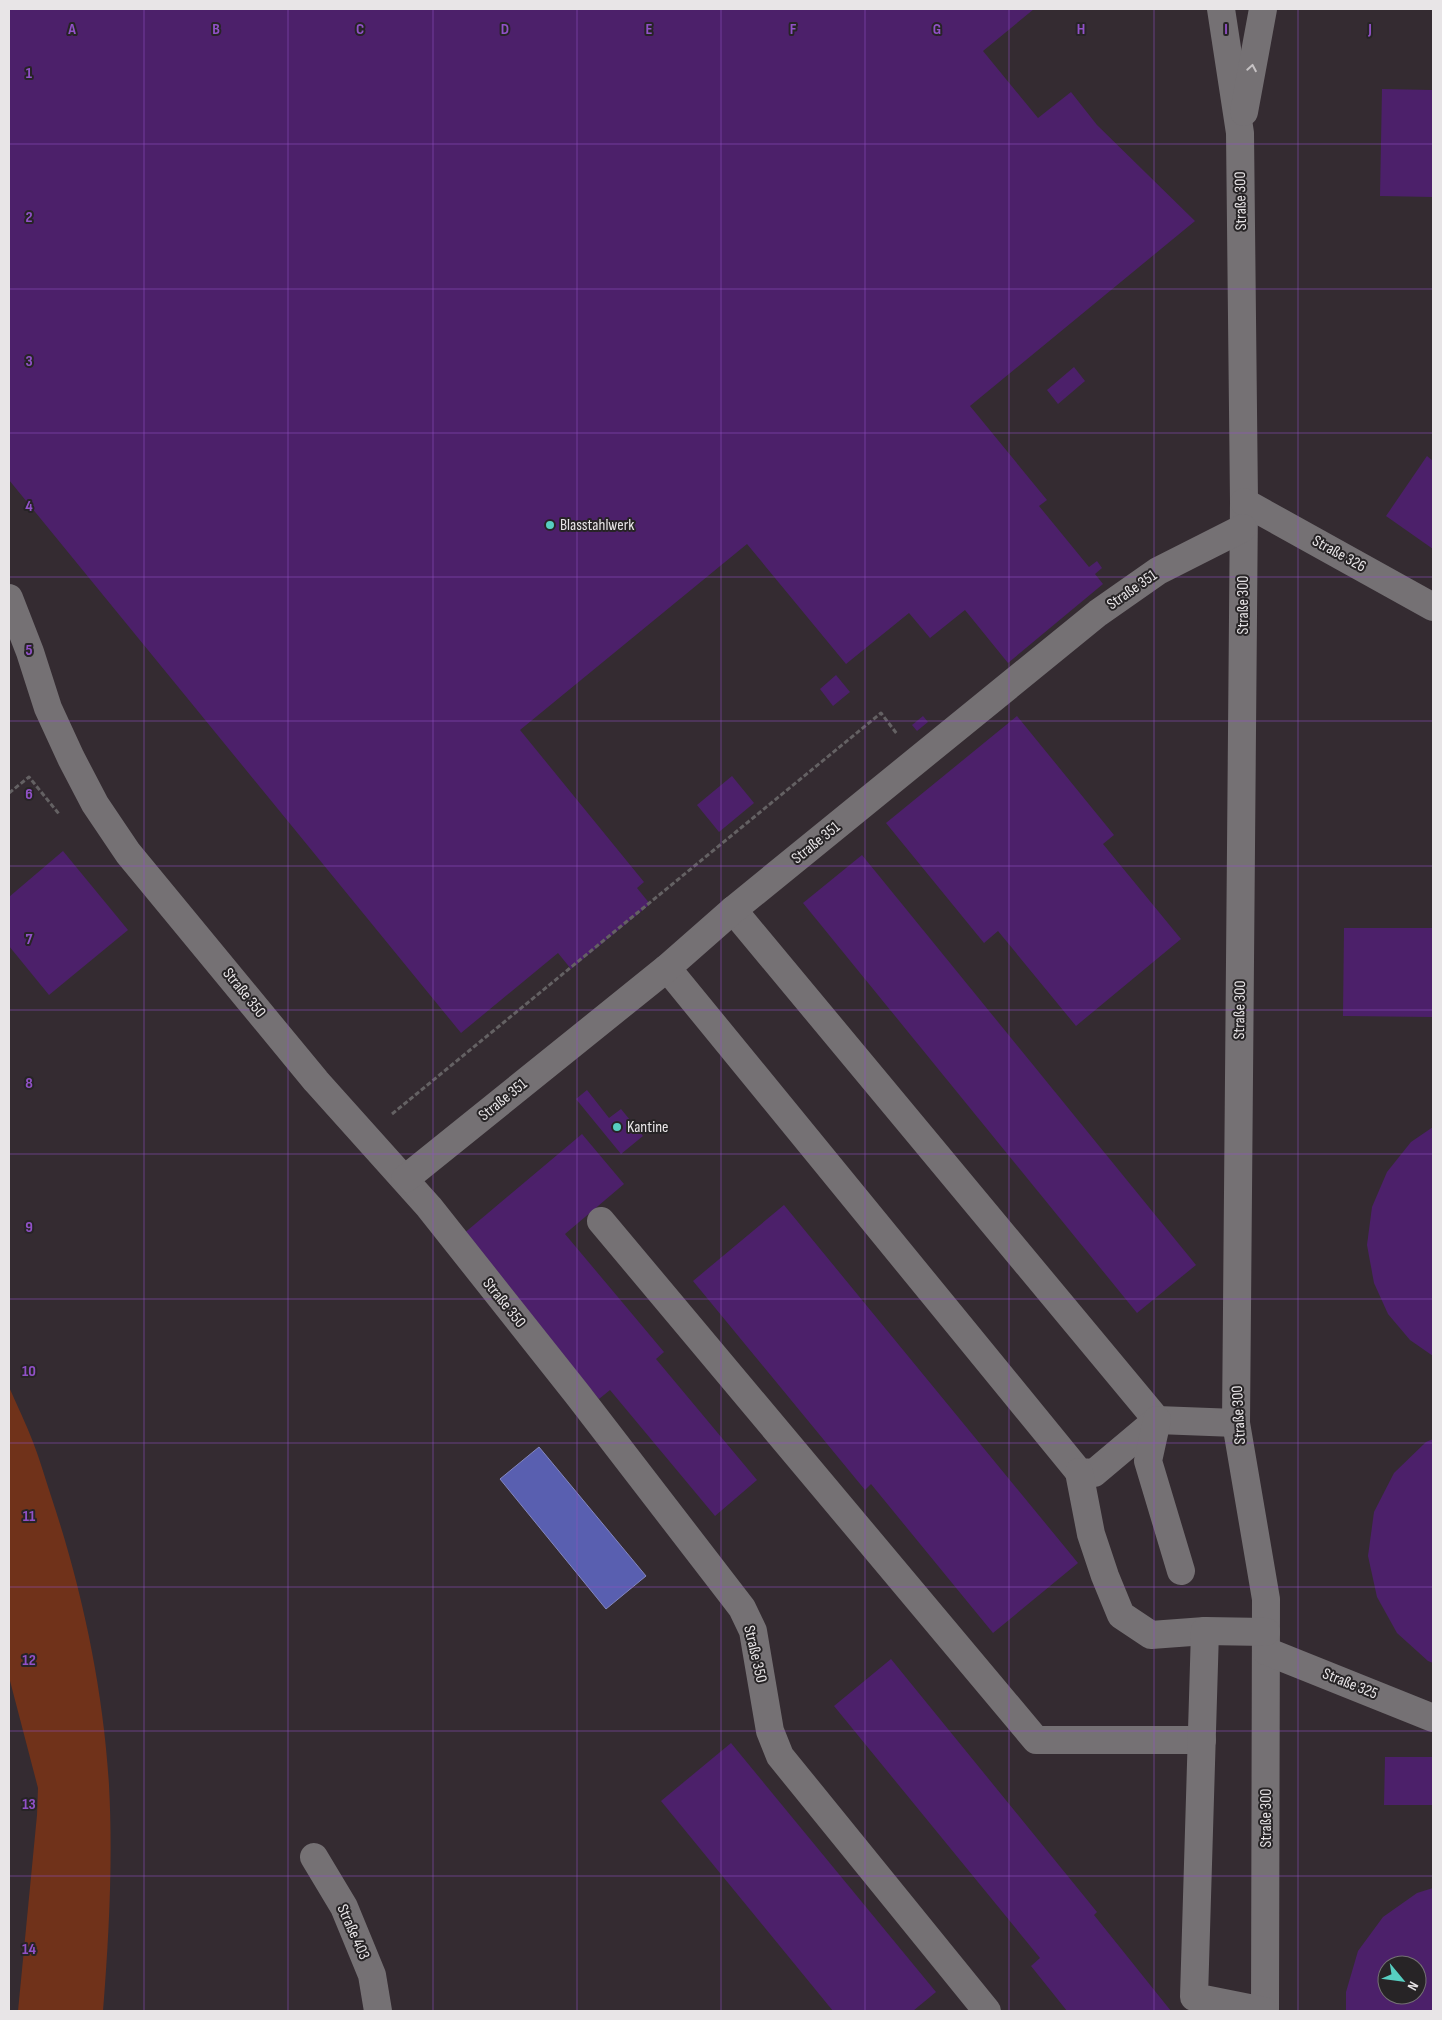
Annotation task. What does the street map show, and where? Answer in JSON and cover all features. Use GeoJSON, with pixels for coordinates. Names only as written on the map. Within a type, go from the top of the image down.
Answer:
{"type":"FeatureCollection","features":[{"type":"Feature","properties":{"kind":"street","name":"Straße 300"},"geometry":{"type":"LineString","coordinates":[[1221,9],[1240,133],[1244,502],[1236,1422],[1266,1599],[1264,2011]]}},
{"type":"Feature","properties":{"kind":"street"},"geometry":{"type":"LineString","coordinates":[[1240,133],[1262,9]]}},
{"type":"Feature","properties":{"kind":"street","name":"Straße 326"},"geometry":{"type":"LineString","coordinates":[[1244,502],[1433,607]]}},
{"type":"Feature","properties":{"kind":"street","name":"Straße 351"},"geometry":{"type":"LineString","coordinates":[[405,1179],[667,968],[733,910],[1098,613],[1158,571],[1243,528]]}},
{"type":"Feature","properties":{"kind":"street","name":"Straße 350"},"geometry":{"type":"LineString","coordinates":[[9,598],[30,652],[48,708],[71,758],[95,804],[128,853],[316,1081],[429,1207],[578,1395],[742,1608],[753,1631],[770,1730],[780,1756],[987,2011]]}},
{"type":"Feature","properties":{"kind":"street"},"geometry":{"type":"LineString","coordinates":[[733,910],[1157,1420]]}},
{"type":"Feature","properties":{"kind":"street"},"geometry":{"type":"LineString","coordinates":[[667,968],[1079,1472],[1092,1534],[1105,1576],[1121,1615],[1151,1635],[1206,1631],[1266,1641]]}},
{"type":"Feature","properties":{"kind":"street"},"geometry":{"type":"LineString","coordinates":[[601,1221],[1036,1740],[1202,1740]]}},
{"type":"Feature","properties":{"kind":"street"},"geometry":{"type":"LineString","coordinates":[[1157,1420],[1148,1461],[1181,1570]]}},
{"type":"Feature","properties":{"kind":"street"},"geometry":{"type":"LineString","coordinates":[[1079,1472],[1094,1473],[1157,1420],[1236,1422]]}},
{"type":"Feature","properties":{"kind":"street"},"geometry":{"type":"LineString","coordinates":[[1206,1631],[1194,1997],[1264,2011]]}},
{"type":"Feature","properties":{"kind":"street","name":"Straße 325"},"geometry":{"type":"LineString","coordinates":[[1266,1641],[1433,1718]]}},
{"type":"Feature","properties":{"kind":"street","name":"Straße 403"},"geometry":{"type":"LineString","coordinates":[[314,1857],[344,1907],[355,1933],[372,1975],[378,2011]]}},
{"type":"Feature","properties":{"kind":"path"},"geometry":{"type":"LineString","coordinates":[[392,1115],[881,713],[900,736]]}},
{"type":"Feature","properties":{"kind":"path"},"geometry":{"type":"LineString","coordinates":[[9,793],[29,777],[60,815]]}},
{"type":"Feature","properties":{"kind":"shaded area"},"geometry":{"type":"Polygon","coordinates":[[[9,9],[1433,9],[1433,2011],[9,2011],[9,9]]]}},
{"type":"Feature","properties":{"kind":"shaded area"},"geometry":{"type":"Polygon","coordinates":[[[9,1387],[38,1456],[62,1531],[81,1602],[102,1712],[109,1785],[111,1841],[109,1926],[103,2011],[18,2011],[38,1788],[9,1677],[9,1387]]]}},
{"type":"Feature","properties":{"kind":"water"},"geometry":{"type":"Polygon","coordinates":[[[539,1447],[646,1576],[606,1609],[500,1479],[539,1447]]]}},
{"type":"Feature","properties":{"kind":"building","name":"Blasstahlwerk"},"geometry":{"type":"Polygon","coordinates":[[[9,9],[1034,9],[983,51],[1038,118],[1071,92],[1097,125],[1195,221],[970,406],[1047,500],[1039,506],[1089,567],[1097,561],[1102,568],[1095,574],[1103,584],[1008,663],[965,610],[930,638],[909,613],[846,664],[747,544],[520,730],[644,882],[637,888],[650,904],[571,969],[558,953],[461,1033],[9,480],[9,9]]]}},
{"type":"Feature","properties":{"kind":"building"},"geometry":{"type":"Polygon","coordinates":[[[1382,89],[1433,90],[1433,197],[1380,196],[1382,89]]]}},
{"type":"Feature","properties":{"kind":"building"},"geometry":{"type":"Polygon","coordinates":[[[1074,367],[1085,381],[1058,404],[1047,390],[1074,367]]]}},
{"type":"Feature","properties":{"kind":"building"},"geometry":{"type":"Polygon","coordinates":[[[1427,456],[1433,461],[1433,549],[1386,516],[1427,456]]]}},
{"type":"Feature","properties":{"kind":"building"},"geometry":{"type":"Polygon","coordinates":[[[836,675],[850,692],[833,706],[820,689],[836,675]]]}},
{"type":"Feature","properties":{"kind":"building"},"geometry":{"type":"Polygon","coordinates":[[[923,716],[928,722],[917,731],[912,725],[923,716]]]}},
{"type":"Feature","properties":{"kind":"building"},"geometry":{"type":"Polygon","coordinates":[[[1017,716],[1114,835],[1103,844],[1181,939],[1076,1026],[998,931],[984,943],[886,823],[1017,716]]]}},
{"type":"Feature","properties":{"kind":"building"},"geometry":{"type":"Polygon","coordinates":[[[732,776],[754,803],[719,832],[697,805],[732,776]]]}},
{"type":"Feature","properties":{"kind":"building"},"geometry":{"type":"Polygon","coordinates":[[[63,851],[128,930],[49,995],[9,946],[9,897],[63,851]]]}},
{"type":"Feature","properties":{"kind":"building"},"geometry":{"type":"Polygon","coordinates":[[[862,855],[1196,1265],[1137,1313],[803,903],[862,855]]]}},
{"type":"Feature","properties":{"kind":"building"},"geometry":{"type":"Polygon","coordinates":[[[1344,928],[1433,928],[1433,1017],[1343,1016],[1344,928]]]}},
{"type":"Feature","properties":{"kind":"building","name":"Kantine"},"geometry":{"type":"Polygon","coordinates":[[[587,1090],[609,1118],[621,1109],[643,1136],[621,1154],[576,1099],[587,1090]]]}},
{"type":"Feature","properties":{"kind":"building"},"geometry":{"type":"Polygon","coordinates":[[[1433,1127],[1433,1356],[1410,1340],[1388,1314],[1374,1283],[1367,1245],[1372,1207],[1387,1172],[1411,1142],[1433,1127]]]}},
{"type":"Feature","properties":{"kind":"building"},"geometry":{"type":"Polygon","coordinates":[[[582,1134],[624,1184],[565,1234],[664,1352],[656,1359],[757,1480],[715,1516],[610,1390],[599,1399],[462,1235],[582,1134]]]}},
{"type":"Feature","properties":{"kind":"building"},"geometry":{"type":"Polygon","coordinates":[[[784,1205],[1078,1563],[993,1633],[871,1484],[865,1490],[693,1281],[784,1205]]]}},
{"type":"Feature","properties":{"kind":"building"},"geometry":{"type":"Polygon","coordinates":[[[1433,1439],[1433,1663],[1428,1661],[1397,1633],[1377,1597],[1368,1556],[1374,1512],[1394,1473],[1426,1442],[1433,1439]]]}},
{"type":"Feature","properties":{"kind":"building"},"geometry":{"type":"Polygon","coordinates":[[[891,1659],[1097,1912],[1094,1915],[1171,2011],[1067,2011],[1031,1966],[1040,1958],[834,1706],[891,1659]]]}},
{"type":"Feature","properties":{"kind":"building"},"geometry":{"type":"Polygon","coordinates":[[[731,1743],[936,1992],[913,2011],[833,2011],[661,1801],[731,1743]]]}},
{"type":"Feature","properties":{"kind":"building"},"geometry":{"type":"Polygon","coordinates":[[[1385,1757],[1433,1757],[1433,1805],[1384,1805],[1385,1757]]]}},
{"type":"Feature","properties":{"kind":"building"},"geometry":{"type":"Polygon","coordinates":[[[1433,1888],[1433,2011],[1346,2011],[1346,1992],[1358,1951],[1383,1917],[1417,1893],[1433,1888]]]}},
{"type":"Feature","properties":{"kind":"place","name":"Blasstahlwerk"},"geometry":{"type":"Point","coordinates":[550,525]}},
{"type":"Feature","properties":{"kind":"place","name":"Kantine"},"geometry":{"type":"Point","coordinates":[617,1127]}}]}
